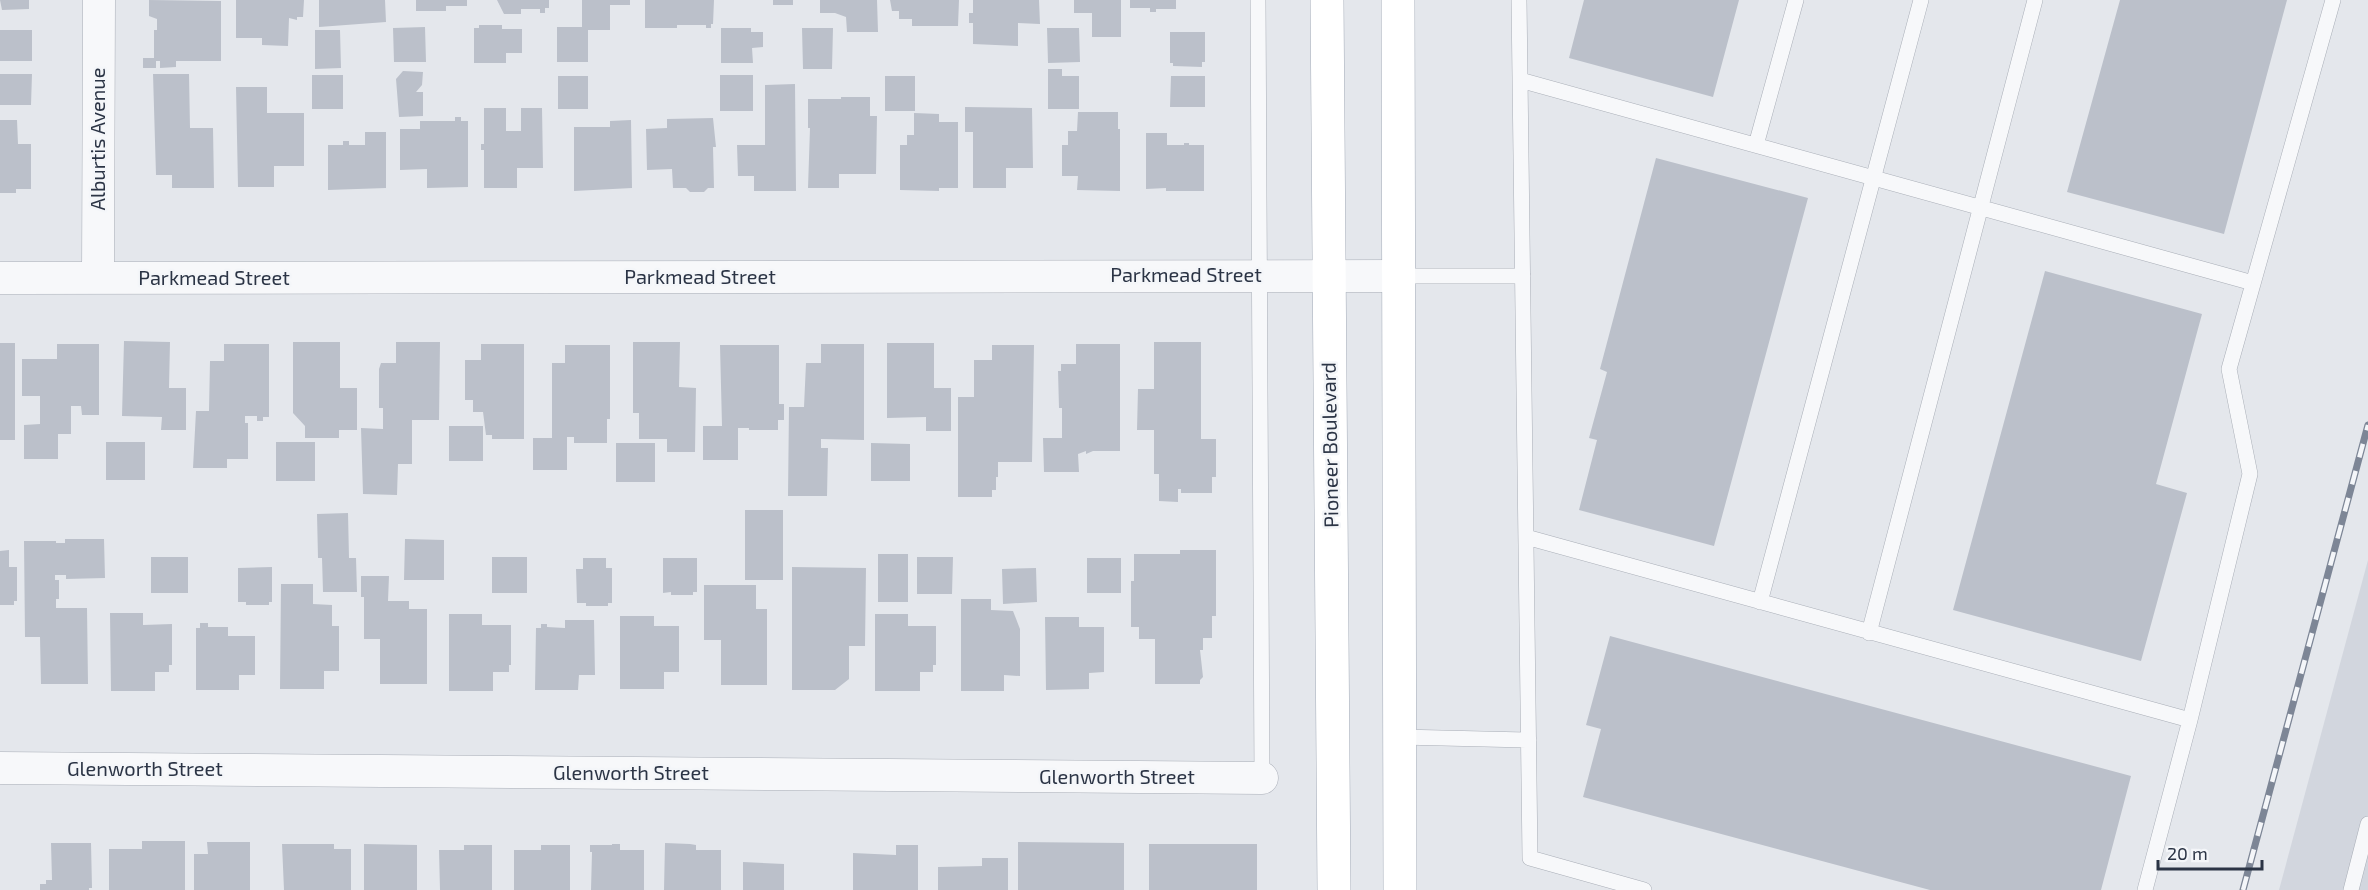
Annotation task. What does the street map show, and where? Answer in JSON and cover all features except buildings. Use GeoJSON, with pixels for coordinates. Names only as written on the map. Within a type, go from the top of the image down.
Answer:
{"type":"FeatureCollection","features":[{"type":"Feature","properties":{"kind":"main road","name":"Pioneer Boulevard"},"geometry":{"type":"LineString","coordinates":[[1327,0],[1334,890]]}},
{"type":"Feature","properties":{"kind":"main road"},"geometry":{"type":"LineString","coordinates":[[1398,0],[1400,890]]}},
{"type":"Feature","properties":{"kind":"street","name":"Alburtis Avenue"},"geometry":{"type":"LineString","coordinates":[[98,278],[99,0]]}},
{"type":"Feature","properties":{"kind":"street","name":"Parkmead Street"},"geometry":{"type":"LineString","coordinates":[[0,278],[1400,276]]}},
{"type":"Feature","properties":{"kind":"street","name":"Glenworth Street"},"geometry":{"type":"LineString","coordinates":[[0,768],[1262,778]]}},
{"type":"Feature","properties":{"kind":"lane"},"geometry":{"type":"LineString","coordinates":[[1258,0],[1262,778]]}},
{"type":"Feature","properties":{"kind":"lane"},"geometry":{"type":"LineString","coordinates":[[1519,0],[1530,858],[1644,890]]}},
{"type":"Feature","properties":{"kind":"lane"},"geometry":{"type":"LineString","coordinates":[[1756,146],[1796,0]]}},
{"type":"Feature","properties":{"kind":"lane"},"geometry":{"type":"LineString","coordinates":[[1760,602],[1921,0]]}},
{"type":"Feature","properties":{"kind":"lane"},"geometry":{"type":"LineString","coordinates":[[1869,633],[2035,0]]}},
{"type":"Feature","properties":{"kind":"lane"},"geometry":{"type":"LineString","coordinates":[[2145,890],[2190,720],[2250,474],[2229,369],[2333,0]]}},
{"type":"Feature","properties":{"kind":"lane"},"geometry":{"type":"LineString","coordinates":[[1520,80],[2253,284]]}},
{"type":"Feature","properties":{"kind":"lane"},"geometry":{"type":"LineString","coordinates":[[1400,276],[1523,276]]}},
{"type":"Feature","properties":{"kind":"lane"},"geometry":{"type":"LineString","coordinates":[[1526,537],[2190,720]]}},
{"type":"Feature","properties":{"kind":"lane"},"geometry":{"type":"LineString","coordinates":[[1400,737],[1529,740]]}},
{"type":"Feature","properties":{"kind":"lane"},"geometry":{"type":"LineString","coordinates":[[2351,890],[2368,824]]}},
{"type":"Feature","properties":{"kind":"shaded area"},"geometry":{"type":"Polygon","coordinates":[[[2368,560],[2368,890],[2279,890],[2368,560]]]}},
{"type":"Feature","properties":{"kind":"railway"},"geometry":{"type":"LineString","coordinates":[[2243,890],[2368,425]]}}]}
